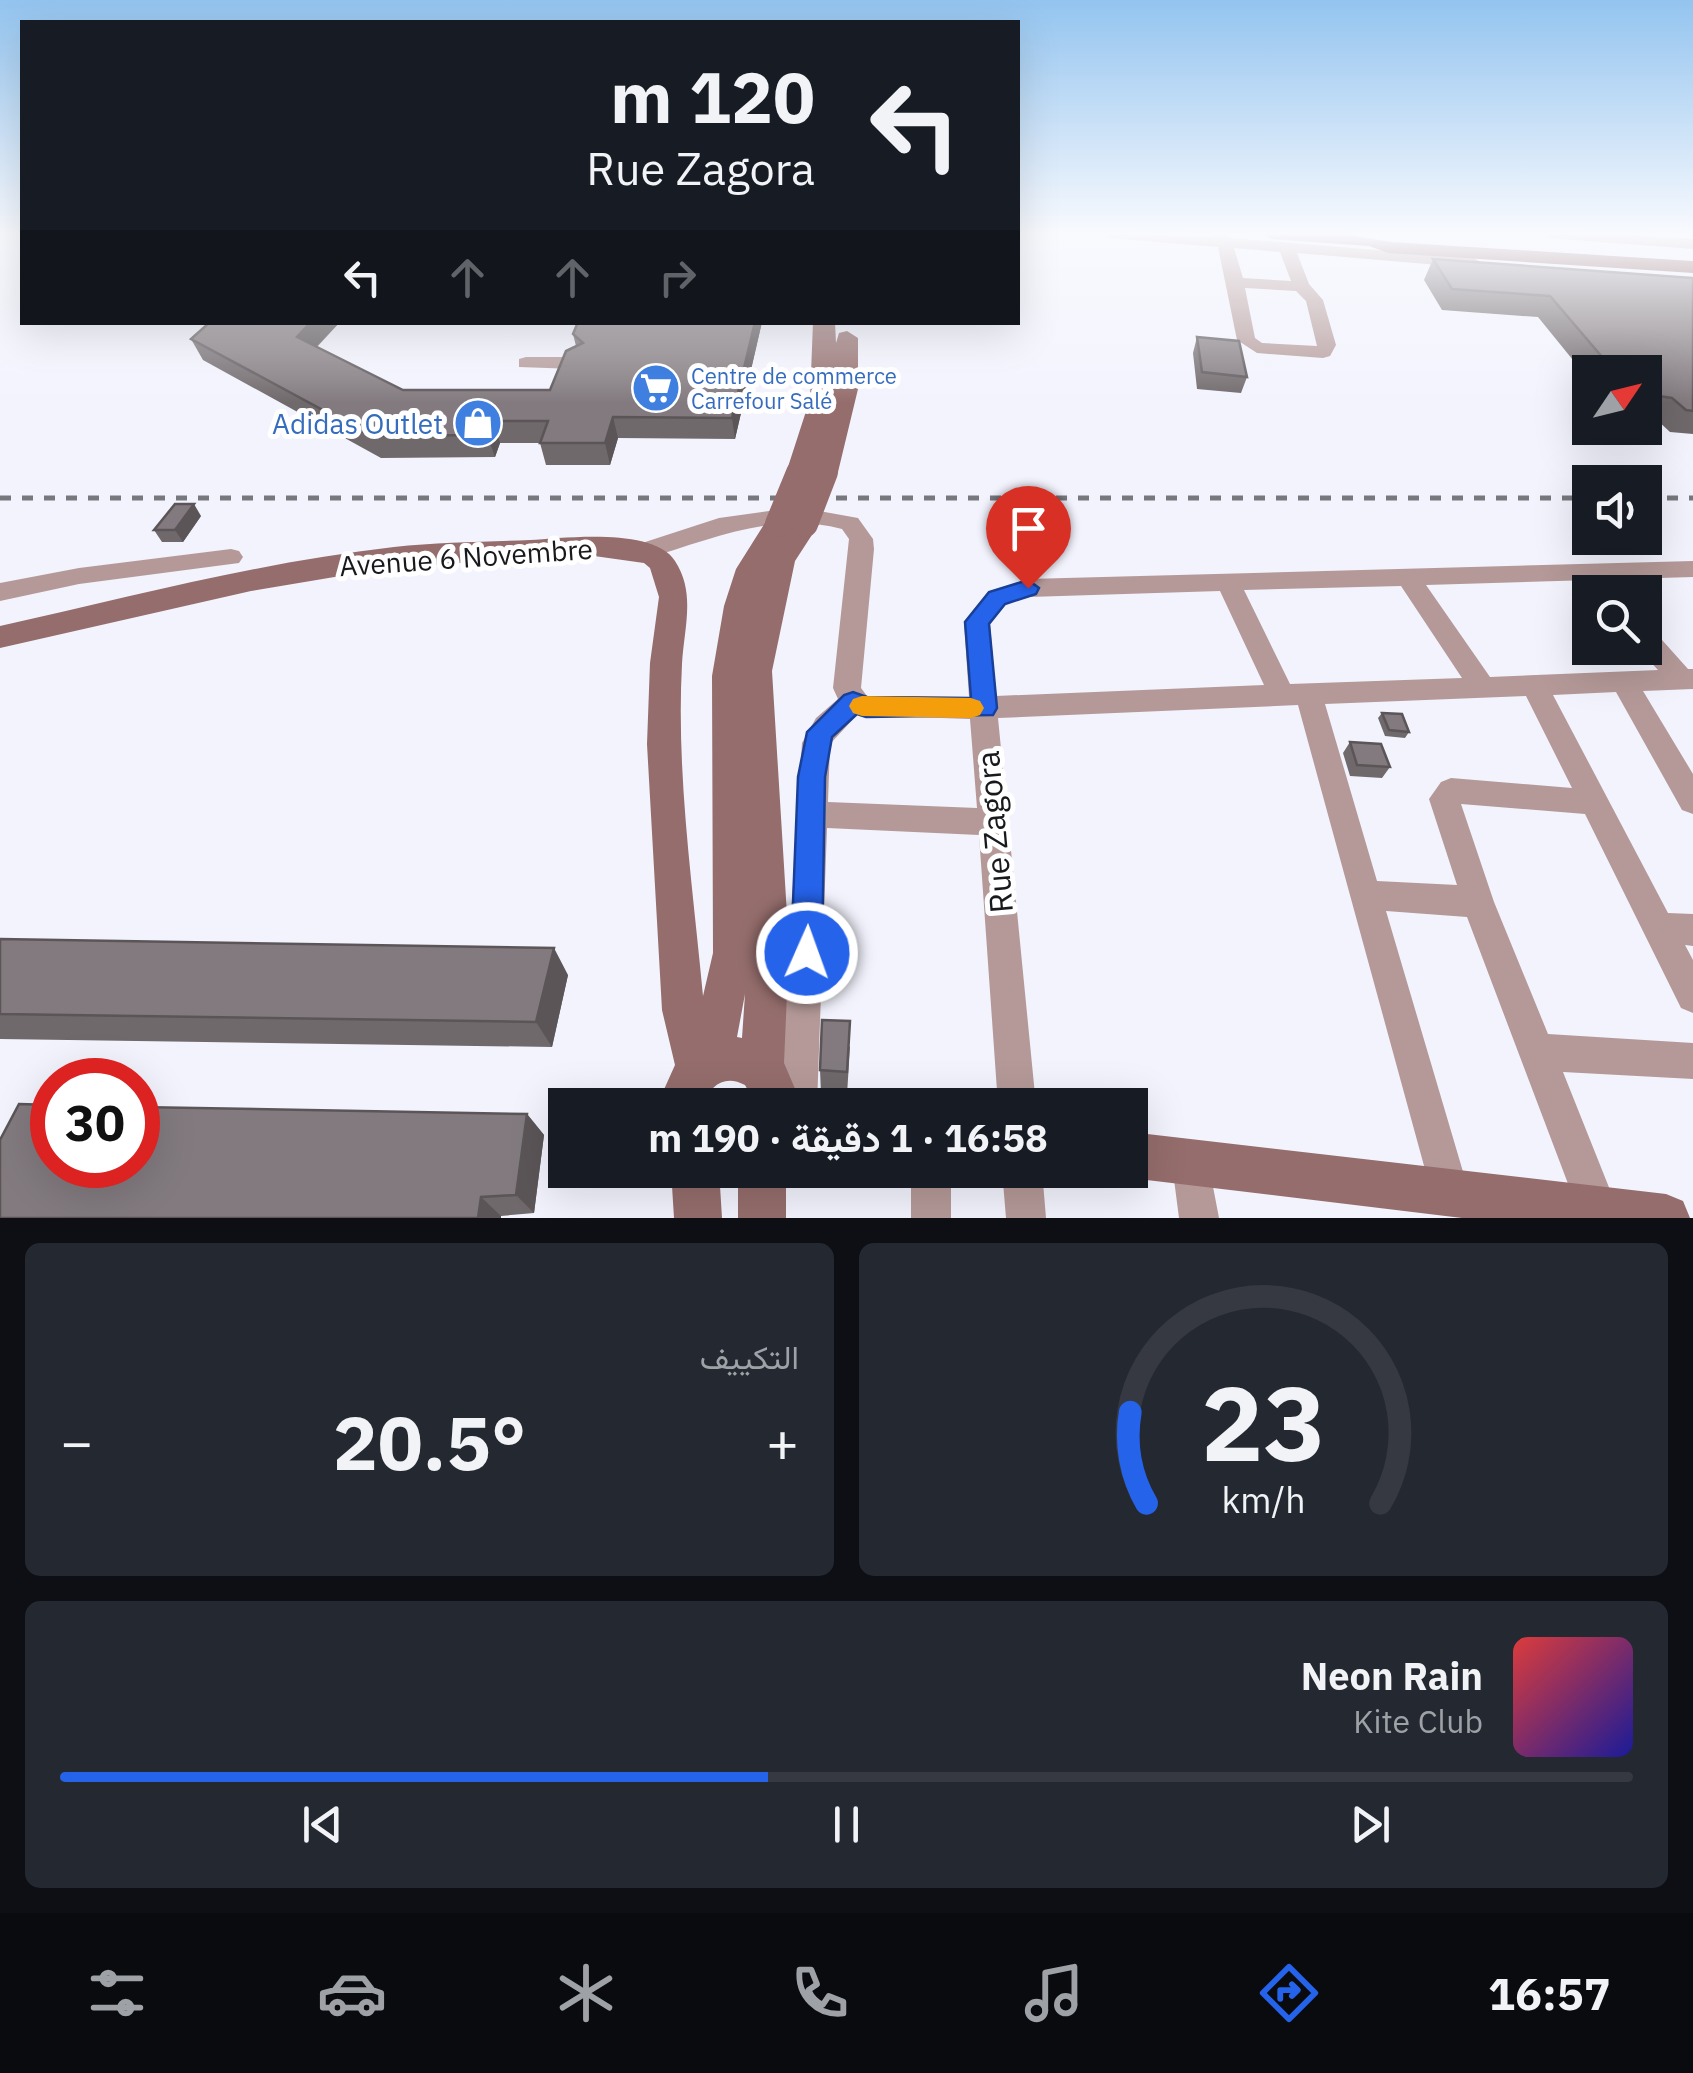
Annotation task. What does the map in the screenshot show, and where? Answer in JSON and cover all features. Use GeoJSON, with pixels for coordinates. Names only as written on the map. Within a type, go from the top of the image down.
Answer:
{"type":"FeatureCollection","features":[{"type":"Feature","properties":{"kind":"street"},"geometry":{"type":"LineString","coordinates":[[1237,290],[1242,332],[1249,343],[1257,348],[1323,352],[1327,345],[1316,306],[1304,290]]}},
{"type":"Feature","properties":{"kind":"street"},"geometry":{"type":"LineString","coordinates":[[812,472],[825,393],[828,355],[824,325]]}},
{"type":"Feature","properties":{"kind":"street"},"geometry":{"type":"LineString","coordinates":[[771,1086],[769,947],[756,671],[792,524],[847,394],[844,325]]}},
{"type":"Feature","properties":{"kind":"street"},"geometry":{"type":"LineString","coordinates":[[526,363],[574,362]]}},
{"type":"Feature","properties":{"kind":"street"},"geometry":{"type":"LineString","coordinates":[[644,551],[743,518],[826,518],[850,523],[861,539],[862,549],[847,688],[853,702],[866,707],[984,708],[1687,680]]}},
{"type":"Feature","properties":{"kind":"street"},"geometry":{"type":"LineString","coordinates":[[696,1080],[728,985],[733,953],[728,676],[739,606],[750,570],[792,524]]}},
{"type":"Feature","properties":{"kind":"street","name":"Avenue 6 Novembre"},"geometry":{"type":"LineString","coordinates":[[0,636],[160,580],[394,557],[586,546],[644,551]]}},
{"type":"Feature","properties":{"kind":"street"},"geometry":{"type":"LineString","coordinates":[[644,551],[662,564],[674,597],[664,744],[681,990],[696,1080]]}},
{"type":"Feature","properties":{"kind":"street"},"geometry":{"type":"LineString","coordinates":[[0,592],[160,580],[231,557]]}},
{"type":"Feature","properties":{"kind":"street"},"geometry":{"type":"LineString","coordinates":[[1448,1192],[1366,895],[1296,695],[1228,582],[1693,569]]}},
{"type":"Feature","properties":{"kind":"street"},"geometry":{"type":"LineString","coordinates":[[1408,578],[1483,688]]}},
{"type":"Feature","properties":{"kind":"street","name":"Rue Zagora"},"geometry":{"type":"LineString","coordinates":[[1016,1088],[977,622],[997,598],[1028,588],[1228,582]]}},
{"type":"Feature","properties":{"kind":"street"},"geometry":{"type":"LineString","coordinates":[[1662,655],[1687,680]]}},
{"type":"Feature","properties":{"kind":"street"},"geometry":{"type":"LineString","coordinates":[[1624,682],[1693,801]]}},
{"type":"Feature","properties":{"kind":"street"},"geometry":{"type":"LineString","coordinates":[[1534,686],[1693,996]]}},
{"type":"Feature","properties":{"kind":"street"},"geometry":{"type":"LineString","coordinates":[[799,1088],[816,743],[826,726],[853,702]]}},
{"type":"Feature","properties":{"kind":"street"},"geometry":{"type":"LineString","coordinates":[[1592,802],[1446,792],[1444,806],[1598,1210]]}},
{"type":"Feature","properties":{"kind":"street"},"geometry":{"type":"LineString","coordinates":[[812,814],[991,822]]}},
{"type":"Feature","properties":{"kind":"street"},"geometry":{"type":"LineString","coordinates":[[1366,895],[1478,902]]}},
{"type":"Feature","properties":{"kind":"street"},"geometry":{"type":"LineString","coordinates":[[1657,928],[1693,930]]}},
{"type":"Feature","properties":{"kind":"street"},"geometry":{"type":"LineString","coordinates":[[681,990],[690,1009],[702,1012],[718,1002],[728,985]]}},
{"type":"Feature","properties":{"kind":"street"},"geometry":{"type":"LineString","coordinates":[[1536,1052],[1693,1062]]}},
{"type":"Feature","properties":{"kind":"street"},"geometry":{"type":"LineString","coordinates":[[696,1080],[737,1057],[771,1086]]}},
{"type":"Feature","properties":{"kind":"street"},"geometry":{"type":"LineString","coordinates":[[1148,1158],[1448,1192],[1536,1210],[1598,1210],[1666,1218]]}},
{"type":"Feature","properties":{"kind":"street"},"geometry":{"type":"LineString","coordinates":[[1192,1164],[1198,1218]]}},
{"type":"Feature","properties":{"kind":"street"},"geometry":{"type":"LineString","coordinates":[[696,1188],[698,1218]]}},
{"type":"Feature","properties":{"kind":"street"},"geometry":{"type":"LineString","coordinates":[[762,1188],[762,1218]]}},
{"type":"Feature","properties":{"kind":"street"},"geometry":{"type":"LineString","coordinates":[[930,1188],[930,1218]]}},
{"type":"Feature","properties":{"kind":"street"},"geometry":{"type":"LineString","coordinates":[[1024,1188],[1026,1218]]}},
{"type":"Feature","properties":{"kind":"building"},"geometry":{"type":"Polygon","coordinates":[[[1464,290],[1693,290],[1693,411],[1662,397],[1662,355],[1600,355],[1550,296],[1464,290]]]}},
{"type":"Feature","properties":{"kind":"building"},"geometry":{"type":"Polygon","coordinates":[[[207,325],[308,325],[297,337],[403,390],[550,390],[566,351],[583,343],[573,334],[577,325],[754,325],[732,418],[613,417],[605,443],[540,443],[548,421],[494,421],[487,435],[371,436],[191,339],[207,325]]]}},
{"type":"Feature","properties":{"kind":"building"},"geometry":{"type":"Polygon","coordinates":[[[1197,337],[1239,341],[1247,377],[1202,372],[1197,337]]]}},
{"type":"Feature","properties":{"kind":"building"},"geometry":{"type":"Polygon","coordinates":[[[175,504],[194,504],[175,530],[154,530],[175,504]]]}},
{"type":"Feature","properties":{"kind":"building"},"geometry":{"type":"Polygon","coordinates":[[[1382,713],[1402,714],[1409,732],[1389,730],[1382,713]]]}},
{"type":"Feature","properties":{"kind":"building"},"geometry":{"type":"Polygon","coordinates":[[[1350,742],[1381,744],[1390,767],[1357,765],[1350,742]]]}},
{"type":"Feature","properties":{"kind":"building"},"geometry":{"type":"Polygon","coordinates":[[[0,939],[554,948],[536,1022],[0,1014],[0,939]]]}},
{"type":"Feature","properties":{"kind":"building"},"geometry":{"type":"Polygon","coordinates":[[[822,1020],[850,1021],[847,1072],[820,1070],[822,1020]]]}},
{"type":"Feature","properties":{"kind":"building"},"geometry":{"type":"Polygon","coordinates":[[[19,1104],[30,1104],[30,1188],[160,1188],[160,1107],[527,1114],[516,1195],[481,1197],[478,1218],[0,1218],[0,1140],[19,1104]]]}},
{"type":"Feature","properties":{"kind":"railway"},"geometry":{"type":"LineString","coordinates":[[0,498],[1572,498]]}},
{"type":"Feature","properties":{"kind":"railway"},"geometry":{"type":"LineString","coordinates":[[1662,498],[1693,498]]}},
{"type":"Feature","properties":{"kind":"slow traffic"},"geometry":{"type":"LineString","coordinates":[[862,706],[971,708]]}},
{"type":"Feature","properties":{"kind":"place","name":"Centre de commerce Carrefour Salé"},"geometry":{"type":"Point","coordinates":[656,388]}},
{"type":"Feature","properties":{"kind":"place","name":"Adidas Outlet"},"geometry":{"type":"Point","coordinates":[478,423]}},
{"type":"Feature","properties":{"kind":"route"},"geometry":{"type":"LineString","coordinates":[[807,953],[812,777],[820,732],[853,702],[866,707],[984,708],[977,622],[997,598],[1028,588]]}}]}
